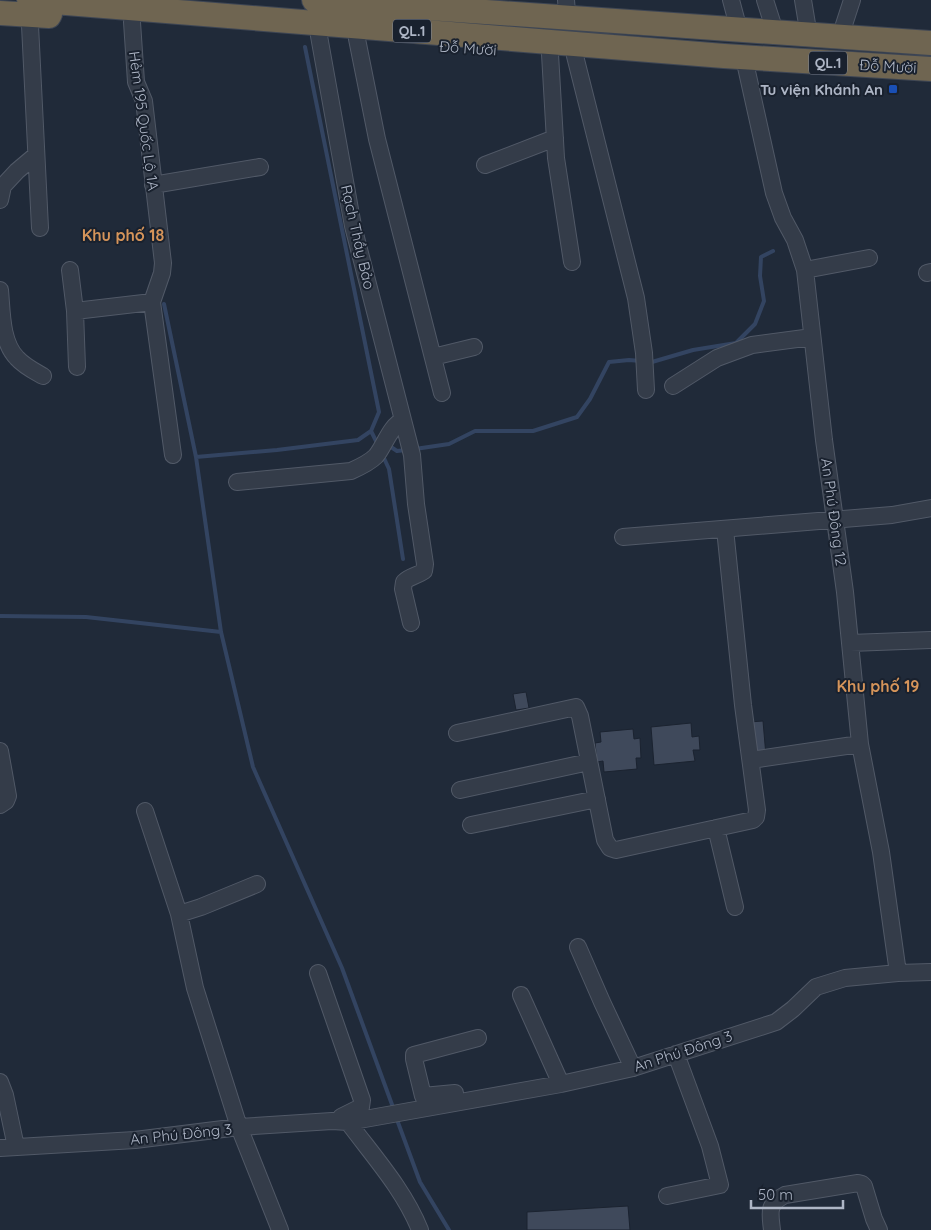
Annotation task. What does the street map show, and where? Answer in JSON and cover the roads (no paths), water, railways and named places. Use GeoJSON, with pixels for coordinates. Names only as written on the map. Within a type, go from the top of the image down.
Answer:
{"type":"FeatureCollection","features":[{"type":"Feature","properties":{"kind":"highway","name":"Đỗ Mười"},"geometry":{"type":"LineString","coordinates":[[314,0],[572,10],[808,24],[842,32],[931,33]]}},
{"type":"Feature","properties":{"kind":"highway","name":"Đỗ Mười"},"geometry":{"type":"LineString","coordinates":[[480,0],[525,2],[572,10]]}},
{"type":"Feature","properties":{"kind":"highway","name":"Đỗ Mười"},"geometry":{"type":"LineString","coordinates":[[0,13],[29,5],[48,16],[61,2],[734,57],[931,69]]}},
{"type":"Feature","properties":{"kind":"highway","name":"Đỗ Mười"},"geometry":{"type":"LineString","coordinates":[[99,6],[106,19],[132,22],[700,65],[734,57]]}},
{"type":"Feature","properties":{"kind":"highway","name":"Đỗ Mười"},"geometry":{"type":"LineString","coordinates":[[757,21],[931,43]]}},
{"type":"Feature","properties":{"kind":"highway"},"geometry":{"type":"LineString","coordinates":[[734,57],[757,21]]}},
{"type":"Feature","properties":{"kind":"street"},"geometry":{"type":"LineString","coordinates":[[731,0],[757,21]]}},
{"type":"Feature","properties":{"kind":"street"},"geometry":{"type":"LineString","coordinates":[[803,0],[808,24]]}},
{"type":"Feature","properties":{"kind":"street"},"geometry":{"type":"LineString","coordinates":[[842,32],[852,0]]}},
{"type":"Feature","properties":{"kind":"street"},"geometry":{"type":"LineString","coordinates":[[29,5],[40,228]]}},
{"type":"Feature","properties":{"kind":"street","name":"Hẻm 195 Quốc Lộ 1A"},"geometry":{"type":"LineString","coordinates":[[132,22],[136,82],[144,101],[163,263],[162,273],[152,302],[173,455]]}},
{"type":"Feature","properties":{"kind":"street","name":"Rạch Thầy Bảo"},"geometry":{"type":"LineString","coordinates":[[319,36],[353,226],[412,455],[416,504],[425,564],[424,571],[409,577],[404,582],[403,589],[411,623]]}},
{"type":"Feature","properties":{"kind":"street"},"geometry":{"type":"LineString","coordinates":[[357,39],[377,139],[442,393]]}},
{"type":"Feature","properties":{"kind":"street"},"geometry":{"type":"LineString","coordinates":[[550,54],[556,158],[572,262]]}},
{"type":"Feature","properties":{"kind":"street"},"geometry":{"type":"LineString","coordinates":[[575,56],[636,298],[644,352],[646,390]]}},
{"type":"Feature","properties":{"kind":"street","name":"An Phú Đông 12"},"geometry":{"type":"LineString","coordinates":[[734,57],[774,193],[783,218],[795,240],[805,270],[845,592],[860,744],[881,852],[898,973]]}},
{"type":"Feature","properties":{"kind":"street"},"geometry":{"type":"LineString","coordinates":[[484,165],[555,138]]}},
{"type":"Feature","properties":{"kind":"street"},"geometry":{"type":"LineString","coordinates":[[0,200],[3,186],[36,155]]}},
{"type":"Feature","properties":{"kind":"street"},"geometry":{"type":"LineString","coordinates":[[153,185],[260,167]]}},
{"type":"Feature","properties":{"kind":"street"},"geometry":{"type":"LineString","coordinates":[[805,270],[869,258]]}},
{"type":"Feature","properties":{"kind":"street"},"geometry":{"type":"LineString","coordinates":[[70,270],[77,367]]}},
{"type":"Feature","properties":{"kind":"street"},"geometry":{"type":"LineString","coordinates":[[0,290],[9,347],[16,358],[43,376]]}},
{"type":"Feature","properties":{"kind":"street"},"geometry":{"type":"LineString","coordinates":[[74,311],[152,302]]}},
{"type":"Feature","properties":{"kind":"street"},"geometry":{"type":"LineString","coordinates":[[673,386],[717,358],[752,345],[812,337]]}},
{"type":"Feature","properties":{"kind":"street"},"geometry":{"type":"LineString","coordinates":[[433,357],[474,347]]}},
{"type":"Feature","properties":{"kind":"street"},"geometry":{"type":"LineString","coordinates":[[237,482],[351,470],[364,465],[376,456],[396,425],[405,428]]}},
{"type":"Feature","properties":{"kind":"street"},"geometry":{"type":"LineString","coordinates":[[623,537],[835,520],[931,508]]}},
{"type":"Feature","properties":{"kind":"street"},"geometry":{"type":"LineString","coordinates":[[457,733],[576,707],[580,716],[605,840],[610,848],[616,850],[749,821],[756,817],[758,810],[743,705],[725,529]]}},
{"type":"Feature","properties":{"kind":"street"},"geometry":{"type":"LineString","coordinates":[[850,643],[931,640]]}},
{"type":"Feature","properties":{"kind":"street"},"geometry":{"type":"LineString","coordinates":[[751,760],[860,744]]}},
{"type":"Feature","properties":{"kind":"street"},"geometry":{"type":"LineString","coordinates":[[0,751],[8,796],[6,801],[0,805]]}},
{"type":"Feature","properties":{"kind":"street"},"geometry":{"type":"LineString","coordinates":[[460,790],[589,762]]}},
{"type":"Feature","properties":{"kind":"street"},"geometry":{"type":"LineString","coordinates":[[471,825],[597,799]]}},
{"type":"Feature","properties":{"kind":"street"},"geometry":{"type":"LineString","coordinates":[[145,811],[179,914],[195,988],[239,1127],[280,1230]]}},
{"type":"Feature","properties":{"kind":"street"},"geometry":{"type":"LineString","coordinates":[[716,828],[736,907]]}},
{"type":"Feature","properties":{"kind":"street"},"geometry":{"type":"LineString","coordinates":[[179,914],[257,884]]}},
{"type":"Feature","properties":{"kind":"street"},"geometry":{"type":"LineString","coordinates":[[578,947],[633,1068]]}},
{"type":"Feature","properties":{"kind":"street","name":"An Phú Đông 3"},"geometry":{"type":"LineString","coordinates":[[8,1148],[135,1140],[239,1127],[347,1121],[561,1084],[633,1068],[776,1022],[816,987],[845,978],[931,972]]}},
{"type":"Feature","properties":{"kind":"street"},"geometry":{"type":"LineString","coordinates":[[318,973],[362,1100],[361,1107],[347,1121],[400,1191],[414,1215],[420,1230]]}},
{"type":"Feature","properties":{"kind":"street"},"geometry":{"type":"LineString","coordinates":[[521,994],[561,1084]]}},
{"type":"Feature","properties":{"kind":"street"},"geometry":{"type":"LineString","coordinates":[[473,1100],[456,1093],[423,1096],[414,1055],[478,1038]]}},
{"type":"Feature","properties":{"kind":"street"},"geometry":{"type":"LineString","coordinates":[[667,1196],[720,1185],[710,1146],[676,1054]]}},
{"type":"Feature","properties":{"kind":"street"},"geometry":{"type":"LineString","coordinates":[[0,1082],[5,1096],[8,1148]]}},
{"type":"Feature","properties":{"kind":"street"},"geometry":{"type":"LineString","coordinates":[[772,1230],[770,1216],[771,1206],[775,1200],[785,1196],[858,1184],[864,1186],[876,1229]]}},
{"type":"Feature","properties":{"kind":"waterway"},"geometry":{"type":"LineString","coordinates":[[196,457],[358,440],[371,431],[379,412],[305,47]]}},
{"type":"Feature","properties":{"kind":"waterway"},"geometry":{"type":"LineString","coordinates":[[648,362],[693,350],[736,343],[755,324],[764,301],[760,276],[761,257],[773,251]]}},
{"type":"Feature","properties":{"kind":"waterway"},"geometry":{"type":"LineString","coordinates":[[164,304],[196,457],[221,632],[253,767],[342,968],[394,1110]]}},
{"type":"Feature","properties":{"kind":"waterway"},"geometry":{"type":"LineString","coordinates":[[415,449],[449,444],[475,431],[533,431],[577,417],[590,399],[609,362],[641,361]]}},
{"type":"Feature","properties":{"kind":"waterway"},"geometry":{"type":"LineString","coordinates":[[371,431],[378,445]]}},
{"type":"Feature","properties":{"kind":"waterway"},"geometry":{"type":"LineString","coordinates":[[388,445],[397,451],[406,450]]}},
{"type":"Feature","properties":{"kind":"waterway"},"geometry":{"type":"LineString","coordinates":[[383,456],[389,469],[403,559]]}},
{"type":"Feature","properties":{"kind":"waterway"},"geometry":{"type":"LineString","coordinates":[[0,616],[86,617],[221,632]]}},
{"type":"Feature","properties":{"kind":"waterway"},"geometry":{"type":"LineString","coordinates":[[396,1117],[420,1182],[449,1230]]}},
{"type":"Feature","properties":{"kind":"place","name":"Tu viện Khánh An"},"geometry":{"type":"Point","coordinates":[893,89]}},
{"type":"Feature","properties":{"kind":"district","name":"Khu phố 18"},"geometry":{"type":"Point","coordinates":[123,235]}},
{"type":"Feature","properties":{"kind":"district","name":"Khu phố 19"},"geometry":{"type":"Point","coordinates":[878,686]}}]}
